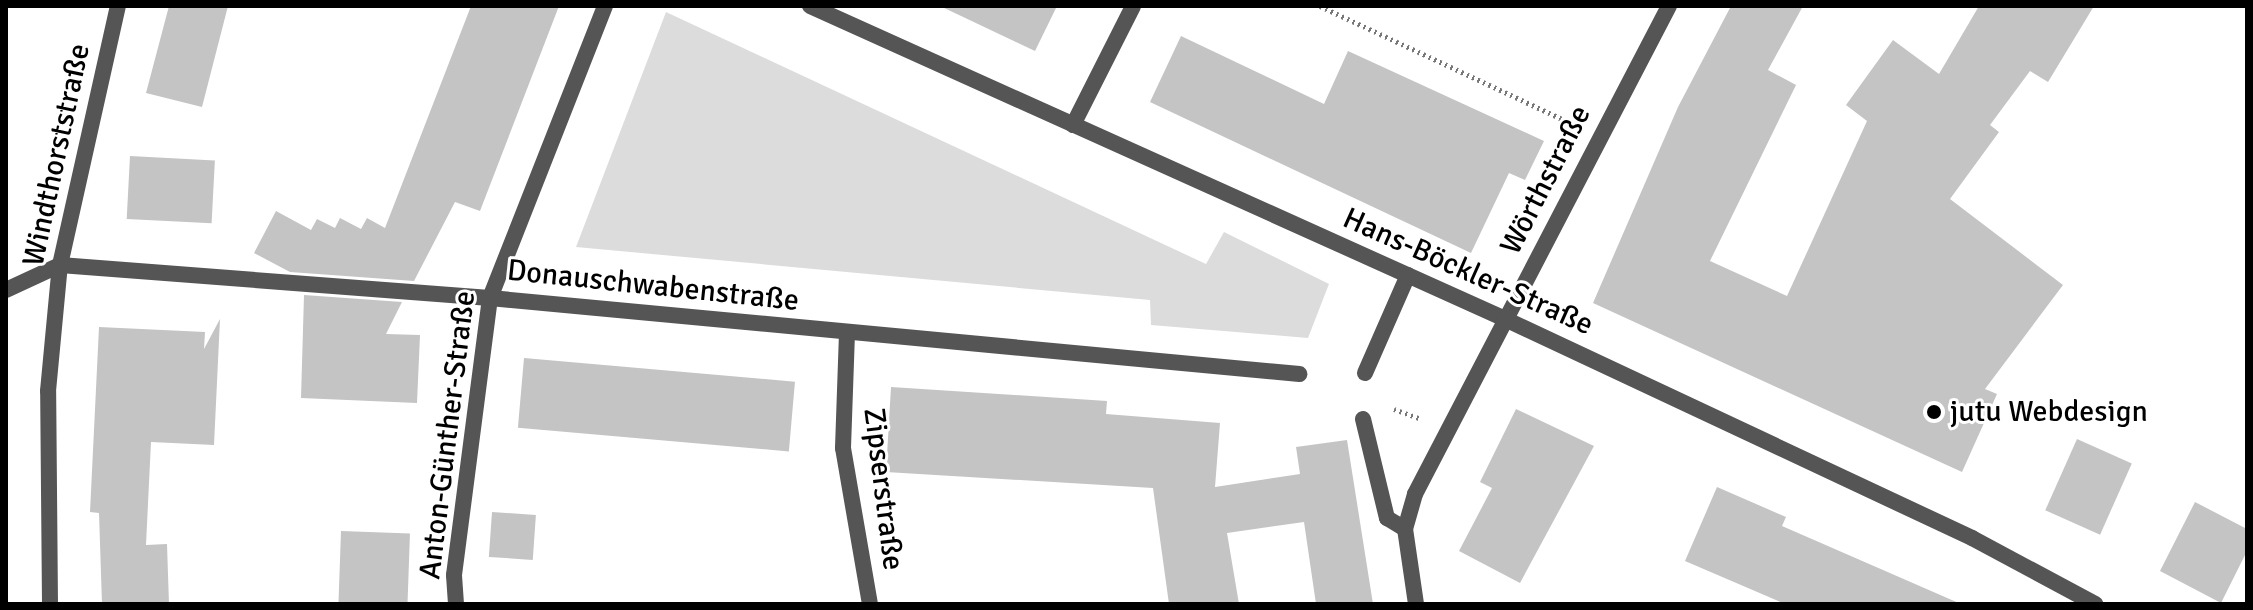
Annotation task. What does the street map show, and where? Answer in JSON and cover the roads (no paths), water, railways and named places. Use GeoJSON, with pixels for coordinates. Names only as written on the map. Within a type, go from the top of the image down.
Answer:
{"type":"FeatureCollection","features":[{"type":"Feature","properties":{"kind":"street","name":"Windthorststraße"},"geometry":{"type":"LineString","coordinates":[[50,604],[48,391],[60,265],[118,6]]}},
{"type":"Feature","properties":{"kind":"street","name":"Anton-Günther-Straße"},"geometry":{"type":"LineString","coordinates":[[456,604],[454,575],[490,298],[605,6]]}},
{"type":"Feature","properties":{"kind":"street","name":"Hans-Böckler-Straße"},"geometry":{"type":"LineString","coordinates":[[810,6],[1505,319],[1972,538],[2095,604]]}},
{"type":"Feature","properties":{"kind":"street"},"geometry":{"type":"LineString","coordinates":[[1073,125],[1133,6]]}},
{"type":"Feature","properties":{"kind":"street","name":"Wörthstraße"},"geometry":{"type":"LineString","coordinates":[[1416,604],[1405,529],[1415,494],[1669,6]]}},
{"type":"Feature","properties":{"kind":"street","name":"Donauschwabenstraße"},"geometry":{"type":"LineString","coordinates":[[6,290],[60,265],[490,298],[1299,374]]}},
{"type":"Feature","properties":{"kind":"street"},"geometry":{"type":"LineString","coordinates":[[1365,373],[1408,275]]}},
{"type":"Feature","properties":{"kind":"street","name":"Zipserstraße"},"geometry":{"type":"LineString","coordinates":[[847,333],[843,448],[870,604]]}},
{"type":"Feature","properties":{"kind":"street"},"geometry":{"type":"LineString","coordinates":[[1363,419],[1387,518],[1405,529]]}},
{"type":"Feature","properties":{"kind":"place","name":"jutu Webdesign"},"geometry":{"type":"Point","coordinates":[1934,412]}}]}
